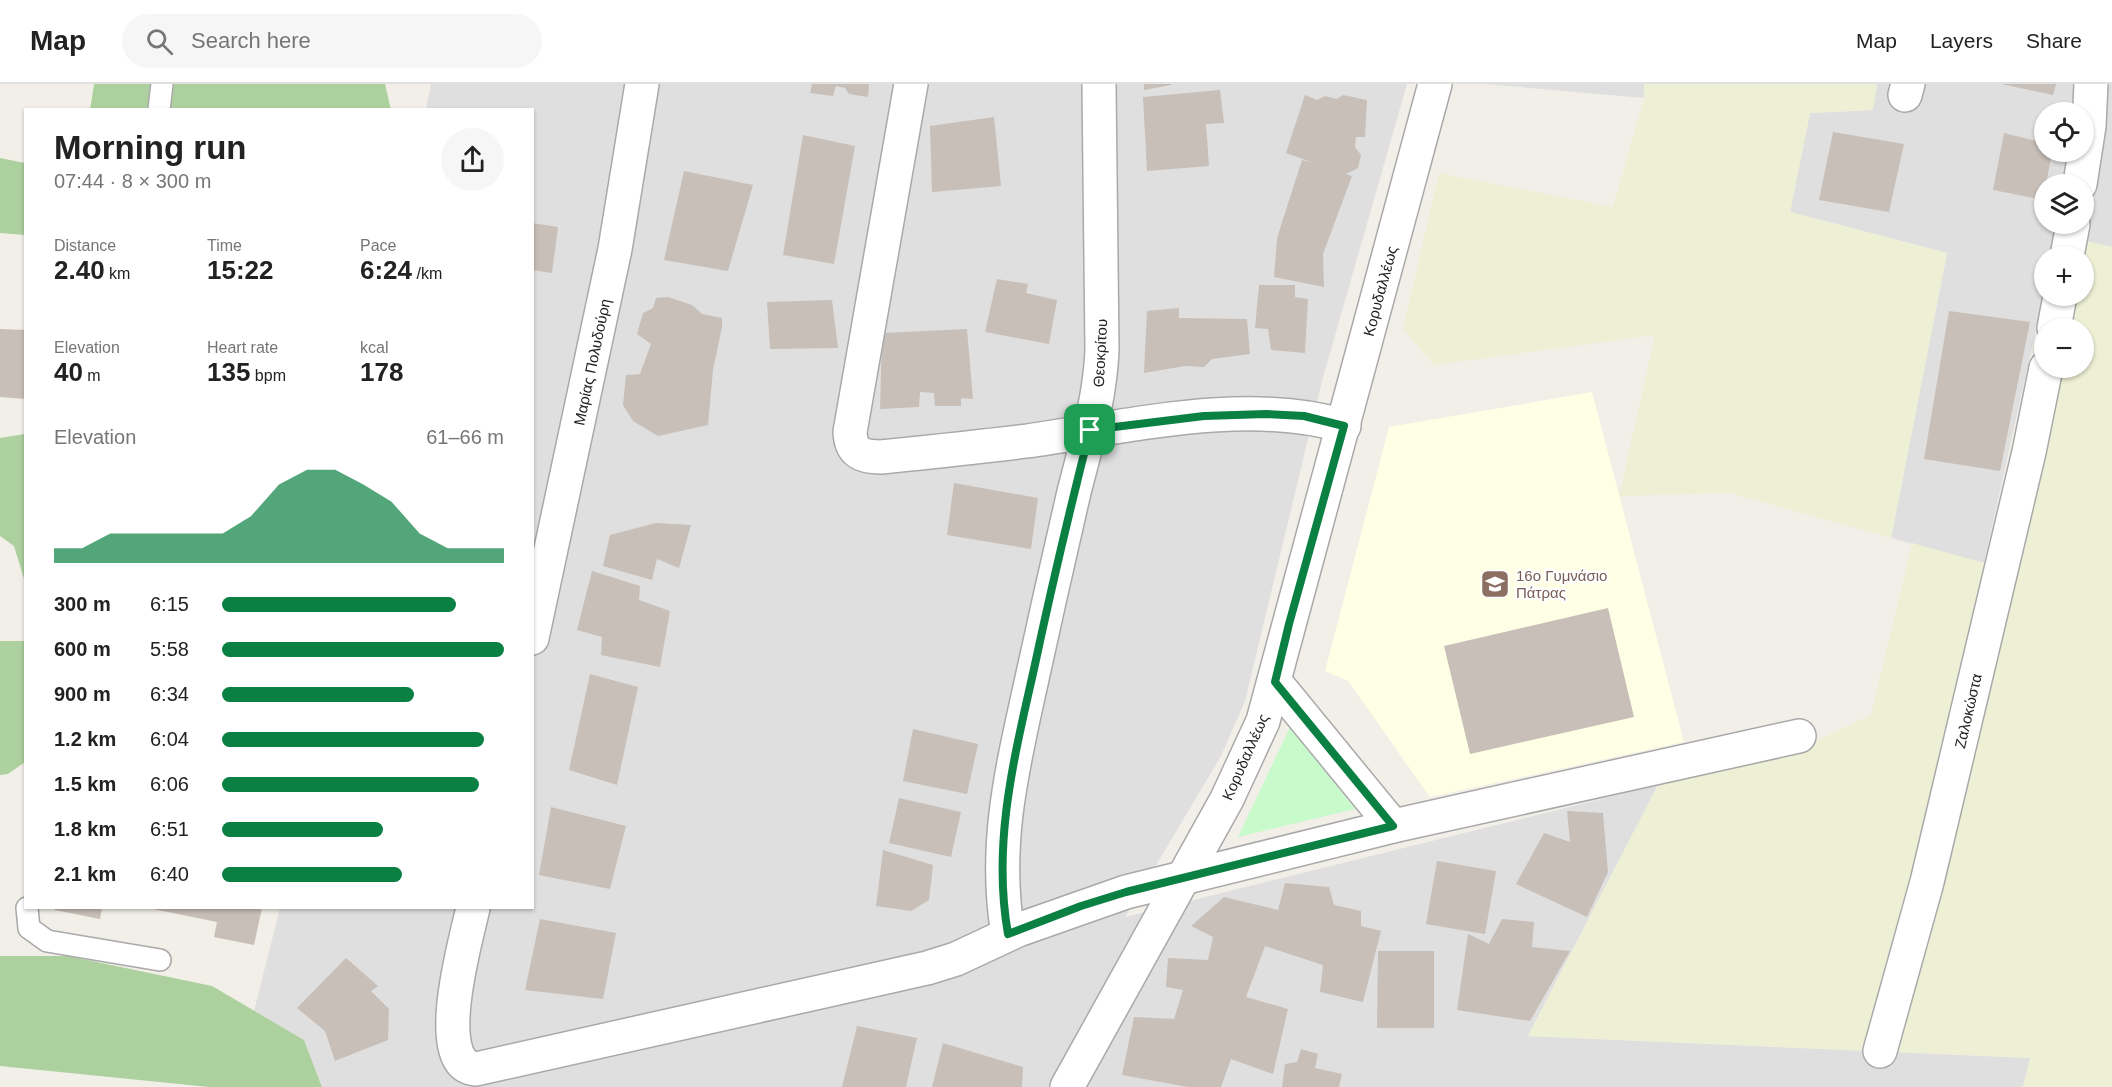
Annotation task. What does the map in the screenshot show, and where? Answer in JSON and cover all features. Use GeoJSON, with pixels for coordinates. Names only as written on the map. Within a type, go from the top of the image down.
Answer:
{"type":"FeatureCollection","features":[{"type":"Feature","properties":{"kind":"street","name":"Μαρίας Πολυδούρη"},"geometry":{"type":"LineString","coordinates":[[534,629],[613,259],[642,84]]}},
{"type":"Feature","properties":{"kind":"street"},"geometry":{"type":"LineString","coordinates":[[911,84],[850,432],[853,447],[862,456],[881,457],[1028,441],[1090,430],[1204,416],[1266,414],[1304,416],[1344,426]]}},
{"type":"Feature","properties":{"kind":"street","name":"Θεοκρίτου"},"geometry":{"type":"LineString","coordinates":[[1008,934],[1002,881],[1005,811],[1047,610],[1100,380],[1102,350],[1099,84]]}},
{"type":"Feature","properties":{"kind":"street","name":"Κορυδαλλέως"},"geometry":{"type":"LineString","coordinates":[[1067,1087],[1242,772],[1263,721],[1435,84]]}},
{"type":"Feature","properties":{"kind":"street"},"geometry":{"type":"LineString","coordinates":[[2082,174],[2089,126],[2091,84]]}},
{"type":"Feature","properties":{"kind":"street","name":"Ζαλοκώστα"},"geometry":{"type":"LineString","coordinates":[[1880,1052],[1929,870],[2029,452],[2044,378]]}},
{"type":"Feature","properties":{"kind":"street"},"geometry":{"type":"LineString","coordinates":[[1275,682],[1393,826]]}},
{"type":"Feature","properties":{"kind":"street"},"geometry":{"type":"LineString","coordinates":[[473,909],[452,1018],[456,1053],[464,1064],[476,1069],[927,968],[956,959],[1008,934],[1081,906],[1183,878],[1393,826],[1799,736]]}},
{"type":"Feature","properties":{"kind":"lane"},"geometry":{"type":"LineString","coordinates":[[159,108],[162,84]]}},
{"type":"Feature","properties":{"kind":"lane"},"geometry":{"type":"LineString","coordinates":[[27,909],[29,928],[47,941],[160,960]]}},
{"type":"Feature","properties":{"kind":"shaded area"},"geometry":{"type":"Polygon","coordinates":[[[431,84],[1407,84],[1322,381],[1245,701],[1221,756],[1125,917],[1658,785],[1528,1036],[2030,1058],[2023,1087],[322,1087],[304,1040],[254,1011],[280,909],[534,909],[534,108],[426,108],[431,84]]]}},
{"type":"Feature","properties":{"kind":"shaded area"},"geometry":{"type":"Polygon","coordinates":[[[1485,84],[1644,84],[1644,98],[1485,84]]]}},
{"type":"Feature","properties":{"kind":"shaded area"},"geometry":{"type":"Polygon","coordinates":[[[1644,84],[1877,84],[1873,110],[1810,113],[1790,212],[1947,253],[1891,538],[1730,493],[1619,496],[1655,335],[1434,365],[1403,329],[1439,173],[1613,207],[1644,98],[1644,84]]]}},
{"type":"Feature","properties":{"kind":"shaded area"},"geometry":{"type":"Polygon","coordinates":[[[1877,84],[2112,84],[2112,247],[2058,235],[2055,246],[2034,246],[2034,306],[2041,306],[2038,318],[2034,318],[2034,338],[1984,563],[1891,538],[1947,253],[1790,212],[1810,113],[1872,110],[1877,84]]]}},
{"type":"Feature","properties":{"kind":"shaded area"},"geometry":{"type":"Polygon","coordinates":[[[2085,241],[2112,247],[2112,1087],[2023,1087],[2030,1058],[1898,1052],[1976,737],[2059,378],[2094,378],[2094,318],[2071,318],[2073,306],[2094,306],[2094,246],[2085,246],[2085,241]]]}},
{"type":"Feature","properties":{"kind":"shaded area","name":"16ο Γυμνάσιο Πάτρας"},"geometry":{"type":"Polygon","coordinates":[[[1592,392],[1684,742],[1430,797],[1348,681],[1325,671],[1389,427],[1592,392]]]}},
{"type":"Feature","properties":{"kind":"shaded area"},"geometry":{"type":"Polygon","coordinates":[[[1912,543],[1984,563],[1933,819],[1870,1051],[1528,1036],[1658,785],[1796,750],[1871,715],[1912,543]]]}},
{"type":"Feature","properties":{"kind":"green space"},"geometry":{"type":"Polygon","coordinates":[[[94,84],[385,84],[391,108],[90,108],[94,84]]]}},
{"type":"Feature","properties":{"kind":"green space"},"geometry":{"type":"Polygon","coordinates":[[[0,158],[24,163],[24,235],[0,233],[0,158]]]}},
{"type":"Feature","properties":{"kind":"green space"},"geometry":{"type":"Polygon","coordinates":[[[24,434],[24,579],[14,546],[0,536],[0,438],[24,434]]]}},
{"type":"Feature","properties":{"kind":"green space"},"geometry":{"type":"Polygon","coordinates":[[[0,641],[24,641],[24,763],[8,774],[0,775],[0,641]]]}},
{"type":"Feature","properties":{"kind":"green space"},"geometry":{"type":"Polygon","coordinates":[[[1290,727],[1355,809],[1238,837],[1290,727]]]}},
{"type":"Feature","properties":{"kind":"green space"},"geometry":{"type":"Polygon","coordinates":[[[0,956],[68,956],[212,986],[304,1040],[322,1087],[209,1087],[0,1066],[0,956]]]}},
{"type":"Feature","properties":{"kind":"building"},"geometry":{"type":"Polygon","coordinates":[[[812,84],[869,84],[868,97],[849,94],[845,88],[836,86],[833,96],[810,93],[812,84]]]}},
{"type":"Feature","properties":{"kind":"building"},"geometry":{"type":"Polygon","coordinates":[[[1144,84],[1171,84],[1171,85],[1144,90],[1144,84]]]}},
{"type":"Feature","properties":{"kind":"building"},"geometry":{"type":"Polygon","coordinates":[[[2001,84],[2056,84],[2053,95],[2001,84]]]}},
{"type":"Feature","properties":{"kind":"building"},"geometry":{"type":"Polygon","coordinates":[[[1220,90],[1224,123],[1206,124],[1209,166],[1147,171],[1143,97],[1220,90]]]}},
{"type":"Feature","properties":{"kind":"building"},"geometry":{"type":"Polygon","coordinates":[[[1305,95],[1317,100],[1325,96],[1337,99],[1343,95],[1367,100],[1365,137],[1356,137],[1355,147],[1361,155],[1358,168],[1346,174],[1352,176],[1323,254],[1324,287],[1274,277],[1277,238],[1302,160],[1314,163],[1286,153],[1305,95]]]}},
{"type":"Feature","properties":{"kind":"building"},"geometry":{"type":"Polygon","coordinates":[[[994,117],[1001,186],[932,192],[930,126],[994,117]]]}},
{"type":"Feature","properties":{"kind":"building"},"geometry":{"type":"Polygon","coordinates":[[[1833,132],[1904,144],[1889,212],[1819,200],[1833,132]]]}},
{"type":"Feature","properties":{"kind":"building"},"geometry":{"type":"Polygon","coordinates":[[[2004,133],[2034,140],[2034,162],[2050,162],[2048,174],[2034,174],[2034,198],[1993,190],[2004,133]]]}},
{"type":"Feature","properties":{"kind":"building"},"geometry":{"type":"Polygon","coordinates":[[[803,135],[855,146],[834,264],[783,255],[803,135]]]}},
{"type":"Feature","properties":{"kind":"building"},"geometry":{"type":"Polygon","coordinates":[[[684,171],[753,185],[728,271],[664,260],[684,171]]]}},
{"type":"Feature","properties":{"kind":"building"},"geometry":{"type":"Polygon","coordinates":[[[534,223],[558,227],[552,273],[534,270],[534,223]]]}},
{"type":"Feature","properties":{"kind":"building"},"geometry":{"type":"Polygon","coordinates":[[[997,279],[1028,284],[1026,293],[1057,300],[1049,344],[985,332],[997,279]]]}},
{"type":"Feature","properties":{"kind":"building"},"geometry":{"type":"Polygon","coordinates":[[[1259,285],[1295,285],[1295,297],[1308,299],[1305,353],[1271,350],[1268,329],[1255,328],[1259,285]]]}},
{"type":"Feature","properties":{"kind":"building"},"geometry":{"type":"Polygon","coordinates":[[[668,297],[692,305],[702,314],[722,318],[722,327],[713,370],[708,425],[658,436],[633,421],[623,405],[626,375],[640,374],[651,344],[637,334],[643,313],[653,308],[656,298],[668,297]]]}},
{"type":"Feature","properties":{"kind":"building"},"geometry":{"type":"Polygon","coordinates":[[[832,300],[838,348],[770,349],[767,302],[832,300]]]}},
{"type":"Feature","properties":{"kind":"building"},"geometry":{"type":"Polygon","coordinates":[[[1179,308],[1179,318],[1247,319],[1250,354],[1212,359],[1204,367],[1185,366],[1144,373],[1147,311],[1179,308]]]}},
{"type":"Feature","properties":{"kind":"building"},"geometry":{"type":"Polygon","coordinates":[[[1949,311],[2030,322],[2000,471],[1924,459],[1949,311]]]}},
{"type":"Feature","properties":{"kind":"building"},"geometry":{"type":"Polygon","coordinates":[[[0,329],[24,330],[24,399],[0,397],[0,329]]]}},
{"type":"Feature","properties":{"kind":"building"},"geometry":{"type":"Polygon","coordinates":[[[967,329],[973,399],[961,398],[961,406],[935,406],[934,393],[920,392],[919,407],[880,409],[882,333],[967,329]]]}},
{"type":"Feature","properties":{"kind":"building"},"geometry":{"type":"Polygon","coordinates":[[[954,483],[1038,498],[1031,549],[947,535],[954,483]]]}},
{"type":"Feature","properties":{"kind":"building"},"geometry":{"type":"Polygon","coordinates":[[[656,523],[691,525],[679,568],[657,559],[652,580],[603,566],[610,535],[656,523]]]}},
{"type":"Feature","properties":{"kind":"building"},"geometry":{"type":"Polygon","coordinates":[[[592,571],[640,586],[639,600],[670,611],[660,667],[601,655],[602,637],[577,630],[592,571]]]}},
{"type":"Feature","properties":{"kind":"building"},"geometry":{"type":"Polygon","coordinates":[[[1608,608],[1634,717],[1470,754],[1444,646],[1608,608]]]}},
{"type":"Feature","properties":{"kind":"building"},"geometry":{"type":"Polygon","coordinates":[[[590,674],[638,687],[617,785],[569,770],[590,674]]]}},
{"type":"Feature","properties":{"kind":"building"},"geometry":{"type":"Polygon","coordinates":[[[913,729],[978,744],[967,794],[903,781],[913,729]]]}},
{"type":"Feature","properties":{"kind":"building"},"geometry":{"type":"Polygon","coordinates":[[[899,798],[961,812],[951,857],[889,843],[899,798]]]}},
{"type":"Feature","properties":{"kind":"building"},"geometry":{"type":"Polygon","coordinates":[[[551,807],[626,826],[610,889],[539,875],[551,807]]]}},
{"type":"Feature","properties":{"kind":"building"},"geometry":{"type":"Polygon","coordinates":[[[1567,811],[1603,813],[1608,872],[1587,917],[1516,884],[1544,833],[1570,842],[1567,811]]]}},
{"type":"Feature","properties":{"kind":"building"},"geometry":{"type":"Polygon","coordinates":[[[883,850],[933,865],[929,900],[911,911],[876,906],[883,850]]]}},
{"type":"Feature","properties":{"kind":"building"},"geometry":{"type":"Polygon","coordinates":[[[1437,861],[1496,871],[1485,934],[1426,924],[1437,861]]]}},
{"type":"Feature","properties":{"kind":"building"},"geometry":{"type":"Polygon","coordinates":[[[1285,883],[1329,887],[1334,905],[1361,911],[1361,926],[1381,931],[1363,1002],[1320,992],[1323,965],[1265,946],[1246,997],[1288,1009],[1273,1074],[1231,1059],[1221,1087],[1188,1087],[1122,1075],[1134,1017],[1174,1019],[1183,990],[1166,987],[1168,958],[1208,960],[1213,937],[1191,926],[1224,897],[1278,910],[1285,883]]]}},
{"type":"Feature","properties":{"kind":"building"},"geometry":{"type":"Polygon","coordinates":[[[55,909],[102,909],[100,919],[55,909]]]}},
{"type":"Feature","properties":{"kind":"building"},"geometry":{"type":"Polygon","coordinates":[[[153,909],[262,909],[254,945],[214,937],[217,922],[153,909]]]}},
{"type":"Feature","properties":{"kind":"building"},"geometry":{"type":"Polygon","coordinates":[[[540,919],[616,933],[603,999],[525,990],[540,919]]]}},
{"type":"Feature","properties":{"kind":"building"},"geometry":{"type":"Polygon","coordinates":[[[1502,919],[1534,922],[1532,947],[1570,951],[1530,1021],[1457,1010],[1468,934],[1489,944],[1502,919]]]}},
{"type":"Feature","properties":{"kind":"building"},"geometry":{"type":"Polygon","coordinates":[[[1378,951],[1434,951],[1434,1028],[1377,1028],[1378,951]]]}},
{"type":"Feature","properties":{"kind":"building"},"geometry":{"type":"Polygon","coordinates":[[[346,958],[378,986],[371,991],[389,1009],[388,1040],[335,1061],[325,1031],[297,1008],[346,958]]]}},
{"type":"Feature","properties":{"kind":"building"},"geometry":{"type":"Polygon","coordinates":[[[857,1026],[917,1038],[906,1087],[842,1087],[857,1026]]]}},
{"type":"Feature","properties":{"kind":"building"},"geometry":{"type":"Polygon","coordinates":[[[943,1043],[1023,1067],[1022,1087],[932,1087],[943,1043]]]}},
{"type":"Feature","properties":{"kind":"building"},"geometry":{"type":"Polygon","coordinates":[[[1301,1049],[1318,1054],[1315,1068],[1342,1074],[1339,1087],[1282,1087],[1285,1064],[1297,1062],[1301,1049]]]}},
{"type":"Feature","properties":{"kind":"place","name":"16ο Γυμνάσιο Πάτρας"},"geometry":{"type":"Point","coordinates":[1495,584]}},
{"type":"Feature","properties":{"kind":"route"},"geometry":{"type":"LineString","coordinates":[[1266,414],[1304,416],[1344,426],[1275,682],[1393,826],[1126,892],[1081,906],[1008,934],[1002,881],[1005,811],[1014,759],[1047,610],[1090,430],[1204,416],[1266,414]]}}]}
